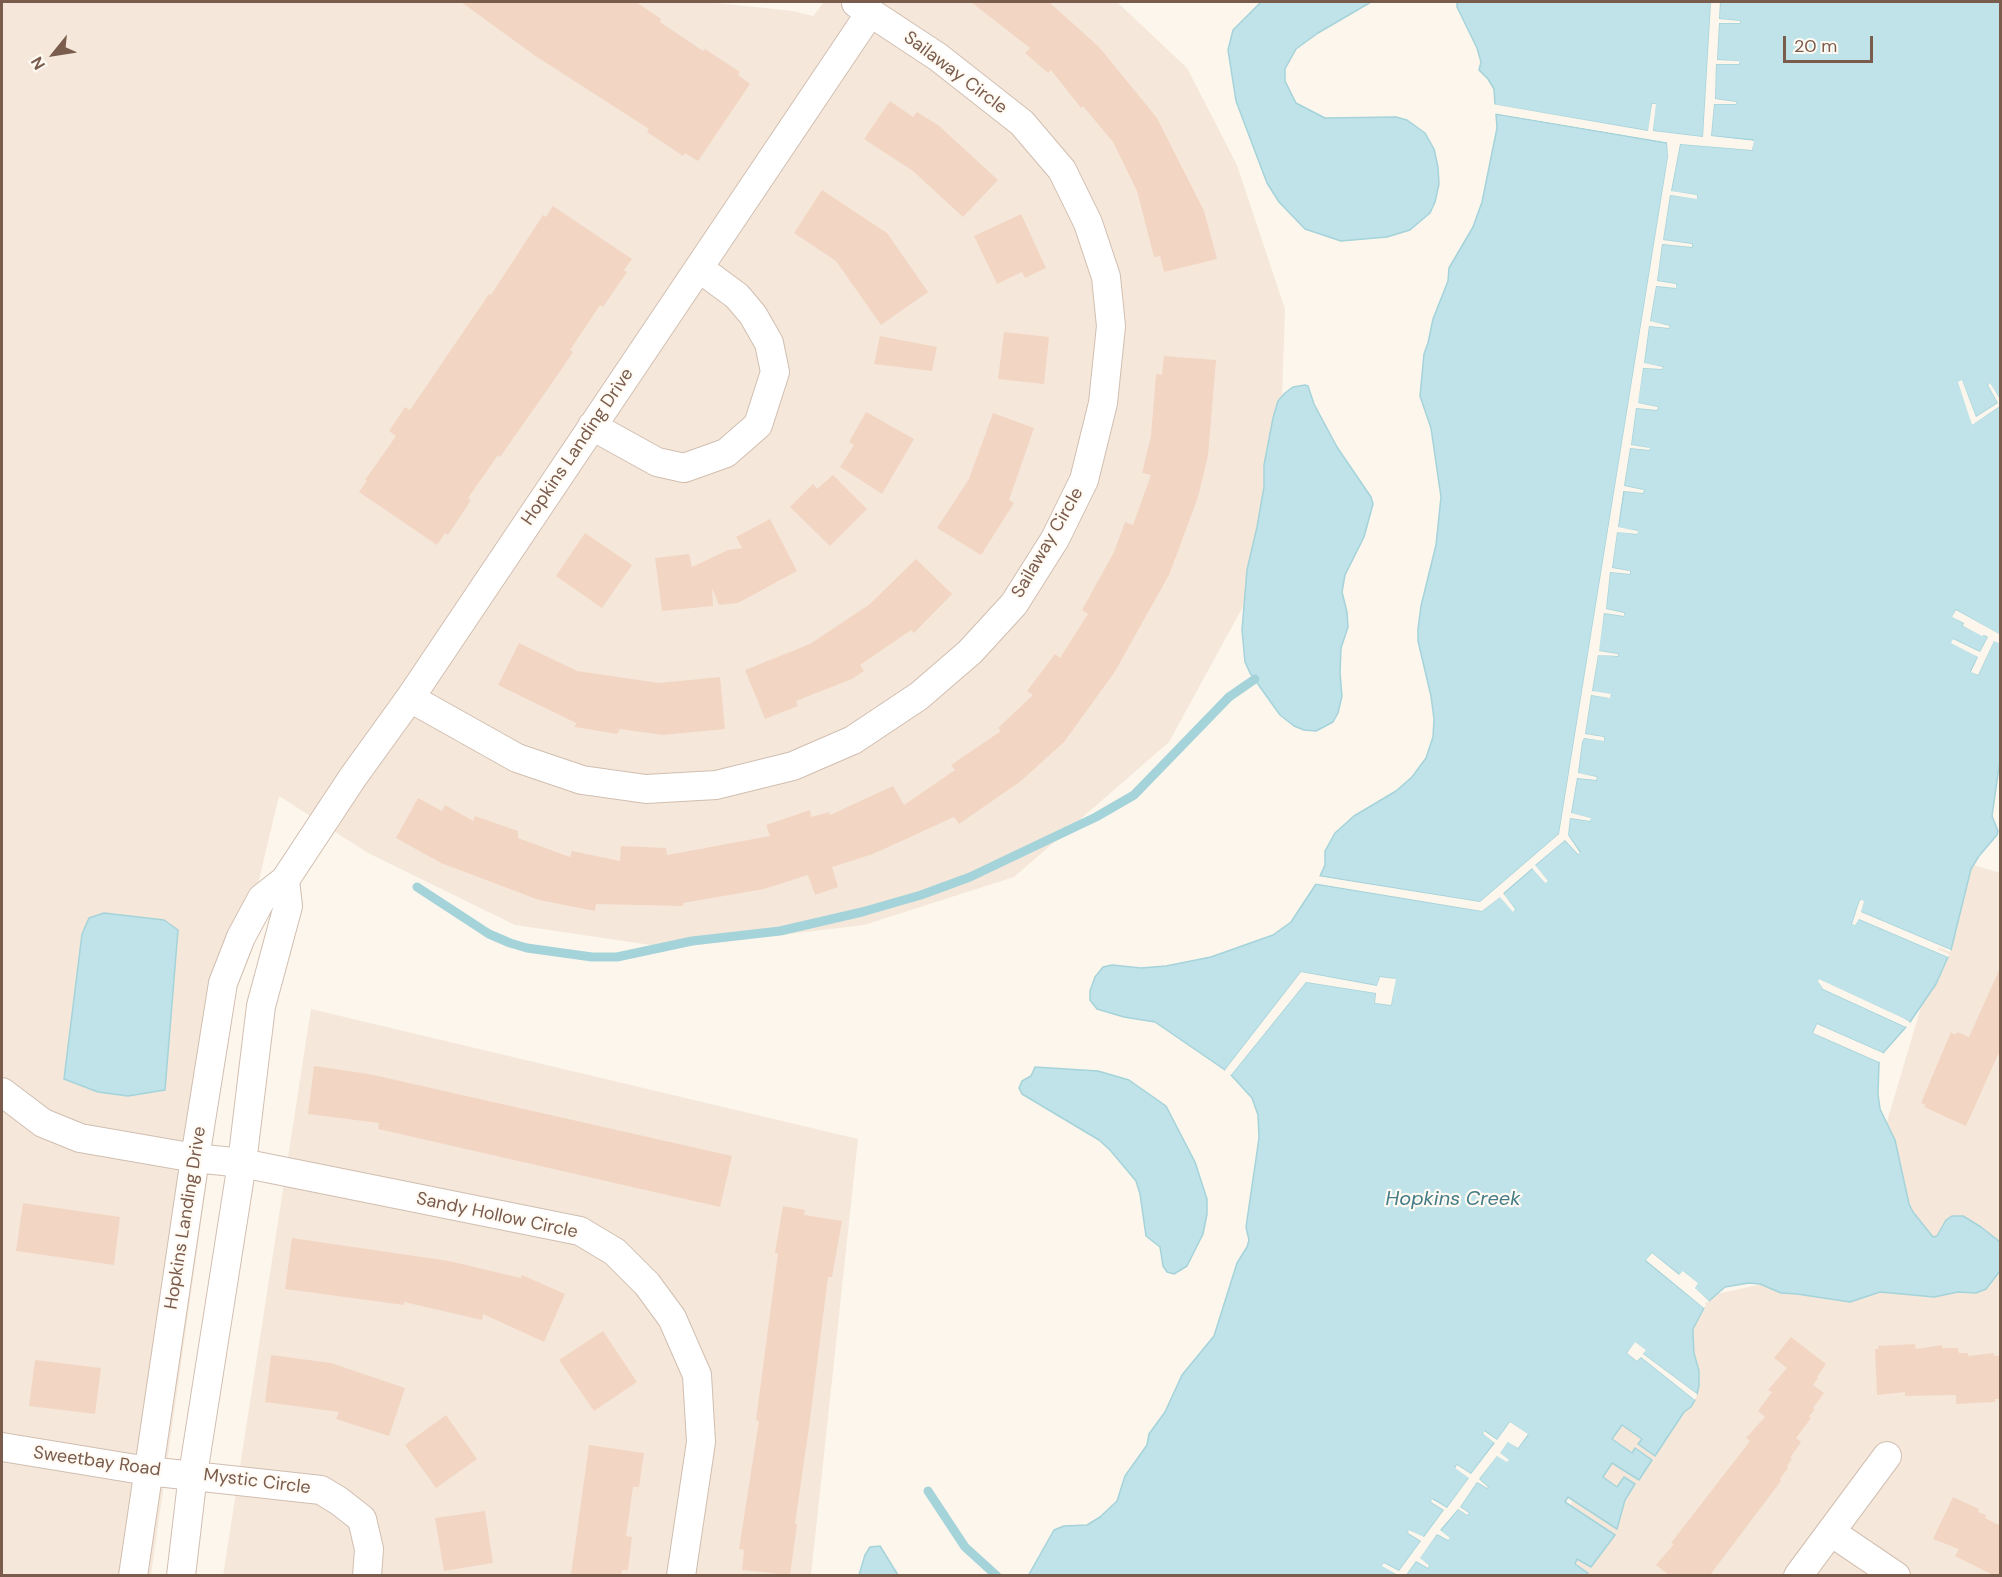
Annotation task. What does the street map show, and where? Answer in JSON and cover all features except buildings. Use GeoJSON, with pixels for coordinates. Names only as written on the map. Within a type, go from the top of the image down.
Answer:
{"type":"FeatureCollection","features":[{"type":"Feature","properties":{"kind":"street","name":"Hopkins Landing Drive"},"geometry":{"type":"LineString","coordinates":[[133,1575],[223,983],[241,938],[262,898],[285,880],[699,268],[862,7]]}},
{"type":"Feature","properties":{"kind":"street","name":"Sailaway Circle"},"geometry":{"type":"LineString","coordinates":[[410,698],[517,758],[582,780],[646,789],[716,785],[793,766],[854,740],[919,696],[970,652],[1014,604],[1055,538],[1084,480],[1103,402],[1111,326],[1106,277],[1088,222],[1062,170],[1022,123],[938,57],[862,7]]}},
{"type":"Feature","properties":{"kind":"street"},"geometry":{"type":"LineString","coordinates":[[592,426],[657,462],[684,468],[726,453],[758,425],[775,372],[769,343],[753,315],[737,296],[699,268]]}},
{"type":"Feature","properties":{"kind":"street"},"geometry":{"type":"LineString","coordinates":[[181,1575],[193,1474],[242,1163],[261,1006],[288,906],[285,880]]}},
{"type":"Feature","properties":{"kind":"street","name":"Sandy Hollow Circle"},"geometry":{"type":"LineString","coordinates":[[2,1092],[43,1123],[80,1138],[195,1158],[242,1163],[579,1231],[615,1252],[647,1284],[672,1318],[697,1375],[701,1442],[681,1575]]}},
{"type":"Feature","properties":{"kind":"street","name":"Sweetbay Road"},"geometry":{"type":"LineString","coordinates":[[2,1447],[148,1471],[193,1474]]}},
{"type":"Feature","properties":{"kind":"street"},"geometry":{"type":"LineString","coordinates":[[1798,1575],[1887,1456]]}},
{"type":"Feature","properties":{"kind":"street","name":"Mystic Circle"},"geometry":{"type":"LineString","coordinates":[[193,1474],[321,1490],[362,1519],[369,1549],[367,1575]]}},
{"type":"Feature","properties":{"kind":"street"},"geometry":{"type":"LineString","coordinates":[[1831,1532],[1896,1575]]}},
{"type":"Feature","properties":{"kind":"shaded area"},"geometry":{"type":"Polygon","coordinates":[[[2,2],[707,2],[793,11],[813,16],[824,2],[1117,2],[1187,68],[1237,165],[1285,309],[1281,427],[1251,592],[1169,742],[1014,877],[864,925],[671,948],[515,925],[368,853],[279,796],[236,976],[151,1575],[2,1576],[2,2]]]}},
{"type":"Feature","properties":{"kind":"shaded area"},"geometry":{"type":"Polygon","coordinates":[[[1964,862],[2000,873],[2000,1575],[1536,1576],[1610,1423],[1712,1295],[1795,1277],[1886,1125],[1964,862]]]}},
{"type":"Feature","properties":{"kind":"shaded area"},"geometry":{"type":"Polygon","coordinates":[[[311,1009],[858,1139],[811,1575],[223,1576],[311,1009]]]}},
{"type":"Feature","properties":{"kind":"water"},"geometry":{"type":"Polygon","coordinates":[[[1261,2],[1371,2],[1318,33],[1296,49],[1285,69],[1285,81],[1296,103],[1325,118],[1396,117],[1407,120],[1425,133],[1434,149],[1439,184],[1430,213],[1410,230],[1387,237],[1341,241],[1305,229],[1279,202],[1267,183],[1236,101],[1228,50],[1233,30],[1261,2]]]}},
{"type":"Feature","properties":{"kind":"water"},"geometry":{"type":"Polygon","coordinates":[[[1457,2],[1711,2],[1703,137],[1653,131],[1655,104],[1652,104],[1649,131],[1495,105],[1494,89],[1479,70],[1481,62],[1477,48],[1457,7],[1457,2]]]}},
{"type":"Feature","properties":{"kind":"water","name":"Hopkins Creek"},"geometry":{"type":"Polygon","coordinates":[[[1720,2],[2000,2],[2000,399],[1988,385],[1998,403],[1976,417],[1962,381],[1972,424],[2000,406],[1999,635],[1956,610],[1953,617],[1964,623],[1963,626],[1988,637],[1980,652],[1953,639],[1978,657],[1971,671],[1978,675],[1994,640],[2000,644],[2000,760],[1992,816],[1998,831],[1971,869],[1951,950],[1861,912],[1860,900],[1852,924],[1859,919],[1948,957],[1936,984],[1910,1022],[1819,980],[1823,989],[1906,1027],[1883,1053],[1817,1024],[1813,1033],[1879,1062],[1880,1109],[1895,1140],[1909,1204],[1913,1212],[1933,1237],[1937,1236],[1946,1220],[1952,1216],[1963,1216],[1981,1227],[2000,1242],[2000,1271],[1986,1289],[1976,1293],[1958,1292],[1934,1297],[1880,1292],[1850,1302],[1781,1293],[1760,1284],[1749,1283],[1725,1287],[1709,1301],[1694,1288],[1697,1283],[1684,1272],[1680,1275],[1652,1253],[1646,1261],[1704,1308],[1693,1329],[1699,1386],[1697,1394],[1643,1354],[1645,1350],[1635,1343],[1627,1353],[1637,1361],[1641,1357],[1695,1400],[1684,1412],[1655,1456],[1638,1444],[1642,1439],[1622,1425],[1612,1439],[1632,1453],[1635,1448],[1652,1460],[1639,1480],[1612,1463],[1603,1477],[1617,1487],[1624,1477],[1635,1484],[1625,1500],[1617,1529],[1568,1497],[1565,1502],[1615,1535],[1591,1567],[1577,1559],[1575,1564],[1588,1573],[1586,1575],[1406,1575],[1416,1561],[1428,1568],[1429,1565],[1419,1558],[1437,1534],[1448,1540],[1449,1538],[1440,1531],[1458,1509],[1467,1515],[1469,1513],[1460,1507],[1477,1482],[1488,1487],[1479,1479],[1497,1455],[1509,1441],[1518,1448],[1528,1435],[1510,1422],[1497,1440],[1485,1431],[1483,1434],[1495,1442],[1471,1474],[1457,1465],[1455,1467],[1470,1477],[1447,1508],[1433,1499],[1431,1502],[1444,1510],[1423,1538],[1410,1531],[1408,1533],[1421,1541],[1399,1571],[1384,1563],[1395,1575],[1028,1576],[1054,1530],[1064,1526],[1087,1525],[1100,1517],[1117,1501],[1125,1476],[1147,1445],[1149,1434],[1165,1412],[1182,1375],[1214,1336],[1237,1263],[1249,1240],[1246,1227],[1259,1138],[1258,1115],[1252,1098],[1231,1075],[1306,982],[1376,993],[1375,1003],[1391,1005],[1395,979],[1380,977],[1378,986],[1301,972],[1225,1070],[1155,1022],[1124,1017],[1097,1009],[1090,1000],[1090,991],[1095,977],[1103,967],[1112,965],[1141,968],[1166,966],[1211,957],[1273,935],[1291,922],[1316,884],[1482,911],[1500,896],[1515,909],[1503,894],[1533,868],[1545,882],[1547,881],[1534,866],[1565,840],[1578,854],[1580,852],[1568,835],[1570,818],[1590,821],[1590,818],[1571,814],[1577,778],[1596,780],[1597,777],[1578,774],[1582,742],[1584,738],[1604,740],[1604,737],[1585,734],[1591,695],[1609,697],[1611,695],[1592,692],[1598,654],[1618,656],[1618,654],[1598,651],[1604,613],[1623,616],[1624,613],[1606,609],[1610,572],[1630,574],[1630,571],[1612,568],[1617,531],[1636,534],[1637,531],[1618,528],[1624,491],[1643,493],[1644,490],[1624,486],[1630,448],[1649,450],[1649,448],[1631,445],[1636,408],[1657,410],[1658,407],[1637,403],[1643,368],[1662,369],[1663,367],[1644,364],[1649,326],[1669,328],[1670,326],[1650,322],[1656,286],[1675,288],[1676,284],[1657,281],[1662,244],[1692,247],[1692,244],[1663,240],[1670,195],[1697,198],[1697,195],[1671,192],[1680,144],[1752,150],[1753,140],[1711,136],[1714,104],[1735,104],[1736,102],[1715,99],[1716,64],[1739,64],[1738,61],[1717,60],[1719,23],[1740,23],[1740,21],[1719,19],[1720,2]]]}},
{"type":"Feature","properties":{"kind":"water"},"geometry":{"type":"Polygon","coordinates":[[[1496,114],[1667,143],[1668,157],[1559,834],[1480,902],[1320,876],[1325,865],[1325,851],[1335,833],[1354,816],[1396,791],[1412,777],[1426,758],[1433,737],[1434,719],[1431,696],[1418,641],[1418,629],[1421,606],[1436,545],[1441,497],[1431,428],[1420,396],[1424,354],[1433,319],[1448,281],[1449,268],[1473,227],[1482,202],[1497,128],[1496,114]]]}},
{"type":"Feature","properties":{"kind":"water"},"geometry":{"type":"Polygon","coordinates":[[[1308,386],[1314,404],[1337,447],[1371,497],[1373,504],[1364,537],[1345,575],[1342,592],[1348,627],[1341,648],[1342,696],[1338,713],[1333,722],[1316,731],[1294,726],[1280,715],[1250,673],[1245,662],[1242,630],[1247,570],[1264,487],[1264,465],[1273,418],[1278,401],[1285,393],[1293,387],[1308,386]]]}},
{"type":"Feature","properties":{"kind":"water"},"geometry":{"type":"Polygon","coordinates":[[[104,913],[164,920],[178,930],[165,1090],[128,1096],[98,1092],[64,1079],[82,934],[89,918],[104,913]]]}},
{"type":"Feature","properties":{"kind":"water"},"geometry":{"type":"Polygon","coordinates":[[[1035,1067],[1098,1071],[1129,1080],[1166,1106],[1195,1162],[1207,1199],[1203,1234],[1187,1266],[1174,1274],[1167,1272],[1163,1266],[1160,1247],[1146,1236],[1136,1181],[1110,1150],[1099,1140],[1022,1094],[1019,1088],[1022,1081],[1031,1076],[1035,1067]]]}},
{"type":"Feature","properties":{"kind":"water"},"geometry":{"type":"Polygon","coordinates":[[[880,1546],[898,1575],[859,1575],[870,1547],[880,1546]]]}},
{"type":"Feature","properties":{"kind":"pier"},"geometry":{"type":"Polygon","coordinates":[[[1711,2],[1714,2],[1706,137],[1704,139],[1648,134],[1492,104],[1648,131],[1652,104],[1656,104],[1653,131],[1703,137],[1711,2]]]}},
{"type":"Feature","properties":{"kind":"pier"},"geometry":{"type":"Polygon","coordinates":[[[1717,2],[1720,2],[1719,19],[1740,21],[1740,23],[1719,23],[1717,60],[1739,61],[1739,64],[1716,64],[1715,99],[1736,102],[1736,104],[1714,104],[1711,136],[1754,141],[1752,150],[1680,144],[1671,191],[1697,195],[1697,199],[1670,195],[1663,240],[1692,244],[1692,247],[1662,244],[1657,281],[1676,284],[1676,288],[1656,286],[1650,321],[1670,326],[1669,328],[1649,326],[1644,363],[1663,367],[1662,369],[1643,368],[1638,403],[1658,407],[1657,410],[1636,408],[1631,445],[1650,448],[1649,450],[1630,448],[1624,486],[1644,490],[1643,493],[1623,491],[1618,527],[1638,531],[1637,534],[1617,532],[1612,568],[1630,571],[1630,574],[1610,572],[1606,609],[1624,613],[1624,616],[1604,613],[1599,651],[1618,654],[1618,656],[1598,655],[1592,691],[1611,694],[1610,698],[1591,695],[1585,734],[1604,737],[1604,741],[1584,738],[1582,742],[1578,773],[1597,777],[1596,780],[1577,778],[1571,813],[1591,818],[1590,821],[1570,818],[1568,835],[1580,853],[1578,854],[1565,840],[1535,865],[1548,881],[1545,883],[1532,868],[1503,893],[1515,909],[1513,912],[1500,897],[1482,911],[1313,883],[1316,881],[1481,908],[1565,837],[1677,143],[1680,141],[1750,147],[1750,143],[1708,137],[1713,101],[1717,2]]]}},
{"type":"Feature","properties":{"kind":"pier"},"geometry":{"type":"Polygon","coordinates":[[[1494,111],[1668,140],[1671,157],[1562,835],[1480,905],[1320,879],[1317,876],[1480,902],[1559,834],[1668,157],[1667,142],[1493,113],[1494,111]]]}},
{"type":"Feature","properties":{"kind":"pier"},"geometry":{"type":"Polygon","coordinates":[[[1962,380],[1976,417],[1998,403],[1988,385],[1990,383],[2000,399],[2000,406],[1972,425],[1958,382],[1962,380]]]}},
{"type":"Feature","properties":{"kind":"pier"},"geometry":{"type":"Polygon","coordinates":[[[1956,610],[1999,634],[2000,632],[2000,637],[1998,637],[1956,615],[1966,621],[1966,624],[1991,636],[1975,670],[1977,671],[1992,638],[2000,641],[2000,644],[1994,641],[1978,675],[1971,672],[1978,657],[1951,643],[1953,639],[1980,652],[1988,637],[1963,626],[1964,623],[1952,617],[1956,610]]]}},
{"type":"Feature","properties":{"kind":"pier"},"geometry":{"type":"Polygon","coordinates":[[[1860,900],[1864,901],[1861,912],[1951,950],[1950,952],[1859,914],[1858,916],[1949,954],[1948,957],[1859,919],[1855,925],[1852,924],[1860,900]]]}},
{"type":"Feature","properties":{"kind":"pier"},"geometry":{"type":"Polygon","coordinates":[[[1301,972],[1377,986],[1380,977],[1396,979],[1391,1005],[1375,1003],[1376,993],[1306,982],[1231,1075],[1229,1073],[1304,979],[1377,991],[1378,1000],[1389,1002],[1392,981],[1382,980],[1377,989],[1303,975],[1227,1072],[1225,1070],[1301,972]]]}},
{"type":"Feature","properties":{"kind":"pier"},"geometry":{"type":"Polygon","coordinates":[[[1819,979],[1910,1022],[1908,1024],[1824,985],[1907,1024],[1906,1027],[1823,989],[1819,979]]]}},
{"type":"Feature","properties":{"kind":"pier"},"geometry":{"type":"Polygon","coordinates":[[[1817,1024],[1883,1053],[1882,1056],[1818,1028],[1817,1031],[1880,1059],[1879,1062],[1813,1033],[1817,1024]]]}},
{"type":"Feature","properties":{"kind":"pier"},"geometry":{"type":"Polygon","coordinates":[[[1652,1253],[1679,1275],[1683,1271],[1698,1283],[1695,1288],[1709,1301],[1708,1303],[1692,1290],[1694,1284],[1684,1276],[1678,1278],[1652,1257],[1650,1260],[1706,1305],[1704,1308],[1646,1260],[1652,1253]]]}},
{"type":"Feature","properties":{"kind":"pier"},"geometry":{"type":"Polygon","coordinates":[[[1635,1342],[1646,1350],[1643,1354],[1697,1394],[1695,1400],[1641,1357],[1637,1361],[1627,1353],[1635,1342]]]}},
{"type":"Feature","properties":{"kind":"pier"},"geometry":{"type":"Polygon","coordinates":[[[1510,1422],[1528,1434],[1518,1448],[1508,1442],[1500,1453],[1509,1460],[1507,1462],[1497,1456],[1479,1479],[1488,1487],[1477,1482],[1460,1507],[1469,1513],[1467,1515],[1458,1509],[1440,1530],[1450,1538],[1448,1540],[1437,1534],[1420,1558],[1429,1565],[1428,1568],[1416,1561],[1403,1576],[1506,1439],[1510,1438],[1518,1444],[1524,1435],[1511,1426],[1399,1576],[1382,1566],[1384,1563],[1399,1571],[1421,1541],[1408,1533],[1409,1530],[1424,1537],[1444,1510],[1431,1502],[1432,1499],[1447,1508],[1469,1478],[1455,1468],[1457,1465],[1471,1474],[1495,1443],[1483,1434],[1484,1431],[1497,1440],[1510,1422]]]}},
{"type":"Feature","properties":{"kind":"waterway"},"geometry":{"type":"LineString","coordinates":[[417,887],[489,934],[510,943],[527,948],[592,957],[617,957],[692,941],[780,931],[862,912],[921,895],[970,877],[1096,817],[1134,795],[1229,697],[1255,679]]}},
{"type":"Feature","properties":{"kind":"waterway"},"geometry":{"type":"LineString","coordinates":[[928,1491],[965,1547],[997,1576]]}}]}
